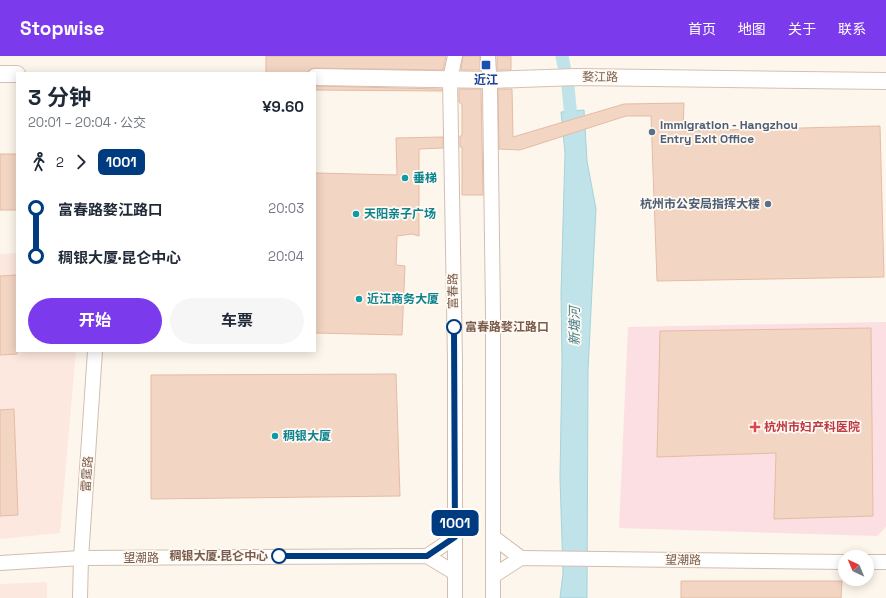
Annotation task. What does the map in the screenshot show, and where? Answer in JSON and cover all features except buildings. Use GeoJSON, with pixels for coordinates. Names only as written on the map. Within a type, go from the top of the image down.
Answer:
{"type":"FeatureCollection","features":[{"type":"Feature","properties":{"kind":"main road"},"geometry":{"type":"LineString","coordinates":[[0,74],[16,74]]}},
{"type":"Feature","properties":{"kind":"main road","name":"婺江路"},"geometry":{"type":"LineString","coordinates":[[316,77],[490,80],[577,77],[886,81]]}},
{"type":"Feature","properties":{"kind":"street","name":"富春路"},"geometry":{"type":"LineString","coordinates":[[455,56],[450,79],[454,361],[455,598]]}},
{"type":"Feature","properties":{"kind":"street"},"geometry":{"type":"LineString","coordinates":[[488,56],[490,80],[493,313],[493,598]]}},
{"type":"Feature","properties":{"kind":"street","name":"雷霆路"},"geometry":{"type":"LineString","coordinates":[[80,598],[81,558],[95,352]]}},
{"type":"Feature","properties":{"kind":"street"},"geometry":{"type":"LineString","coordinates":[[455,537],[427,556],[455,573]]}},
{"type":"Feature","properties":{"kind":"street"},"geometry":{"type":"LineString","coordinates":[[492,537],[528,558]]}},
{"type":"Feature","properties":{"kind":"street","name":"望潮路"},"geometry":{"type":"LineString","coordinates":[[0,563],[81,558],[427,556]]}},
{"type":"Feature","properties":{"kind":"street"},"geometry":{"type":"LineString","coordinates":[[493,576],[528,558]]}},
{"type":"Feature","properties":{"kind":"street","name":"望潮路"},"geometry":{"type":"LineString","coordinates":[[528,558],[838,562]]}},
{"type":"Feature","properties":{"kind":"street"},"geometry":{"type":"LineString","coordinates":[[874,562],[886,562]]}},
{"type":"Feature","properties":{"kind":"shaded area"},"geometry":{"type":"Polygon","coordinates":[[[16,253],[16,352],[76,352],[60,533],[0,539],[0,254],[16,253]]]}},
{"type":"Feature","properties":{"kind":"shaded area","name":"杭州市妇产科医院"},"geometry":{"type":"Polygon","coordinates":[[[886,322],[886,527],[877,536],[619,528],[628,327],[886,322]]]}},
{"type":"Feature","properties":{"kind":"shaded area"},"geometry":{"type":"Polygon","coordinates":[[[47,582],[47,598],[0,598],[0,584],[47,582]]]}},
{"type":"Feature","properties":{"kind":"water"},"geometry":{"type":"Polygon","coordinates":[[[584,110],[587,161],[596,209],[588,371],[587,598],[560,598],[563,573],[560,478],[562,363],[561,293],[565,153],[561,112],[584,110]]]}},
{"type":"Feature","properties":{"kind":"waterway","name":"新塘河"},"geometry":{"type":"LineString","coordinates":[[562,56],[568,87],[572,127]]}},
{"type":"Feature","properties":{"kind":"bus line","name":"1001"},"geometry":{"type":"LineString","coordinates":[[279,556],[427,556],[455,537],[454,327]]}},
{"type":"Feature","properties":{"kind":"place","name":"近江"},"geometry":{"type":"Point","coordinates":[486,65]}},
{"type":"Feature","properties":{"kind":"place","name":"Immigration - Hangzhou Entry Exit Office"},"geometry":{"type":"Point","coordinates":[652,132]}},
{"type":"Feature","properties":{"kind":"place","name":"垂梯"},"geometry":{"type":"Point","coordinates":[405,178]}},
{"type":"Feature","properties":{"kind":"place","name":"杭州市公安局指挥大楼"},"geometry":{"type":"Point","coordinates":[768,204]}},
{"type":"Feature","properties":{"kind":"place","name":"天阳亲子广场"},"geometry":{"type":"Point","coordinates":[356,214]}},
{"type":"Feature","properties":{"kind":"place","name":"近江商务大厦"},"geometry":{"type":"Point","coordinates":[359,299]}},
{"type":"Feature","properties":{"kind":"place","name":"富春路婺江路口"},"geometry":{"type":"Point","coordinates":[454,327]}},
{"type":"Feature","properties":{"kind":"place","name":"杭州市妇产科医院"},"geometry":{"type":"Point","coordinates":[755,427]}},
{"type":"Feature","properties":{"kind":"place","name":"稠银大厦"},"geometry":{"type":"Point","coordinates":[275,436]}},
{"type":"Feature","properties":{"kind":"place","name":"稠银大厦·昆仑中心"},"geometry":{"type":"Point","coordinates":[279,556]}}]}
